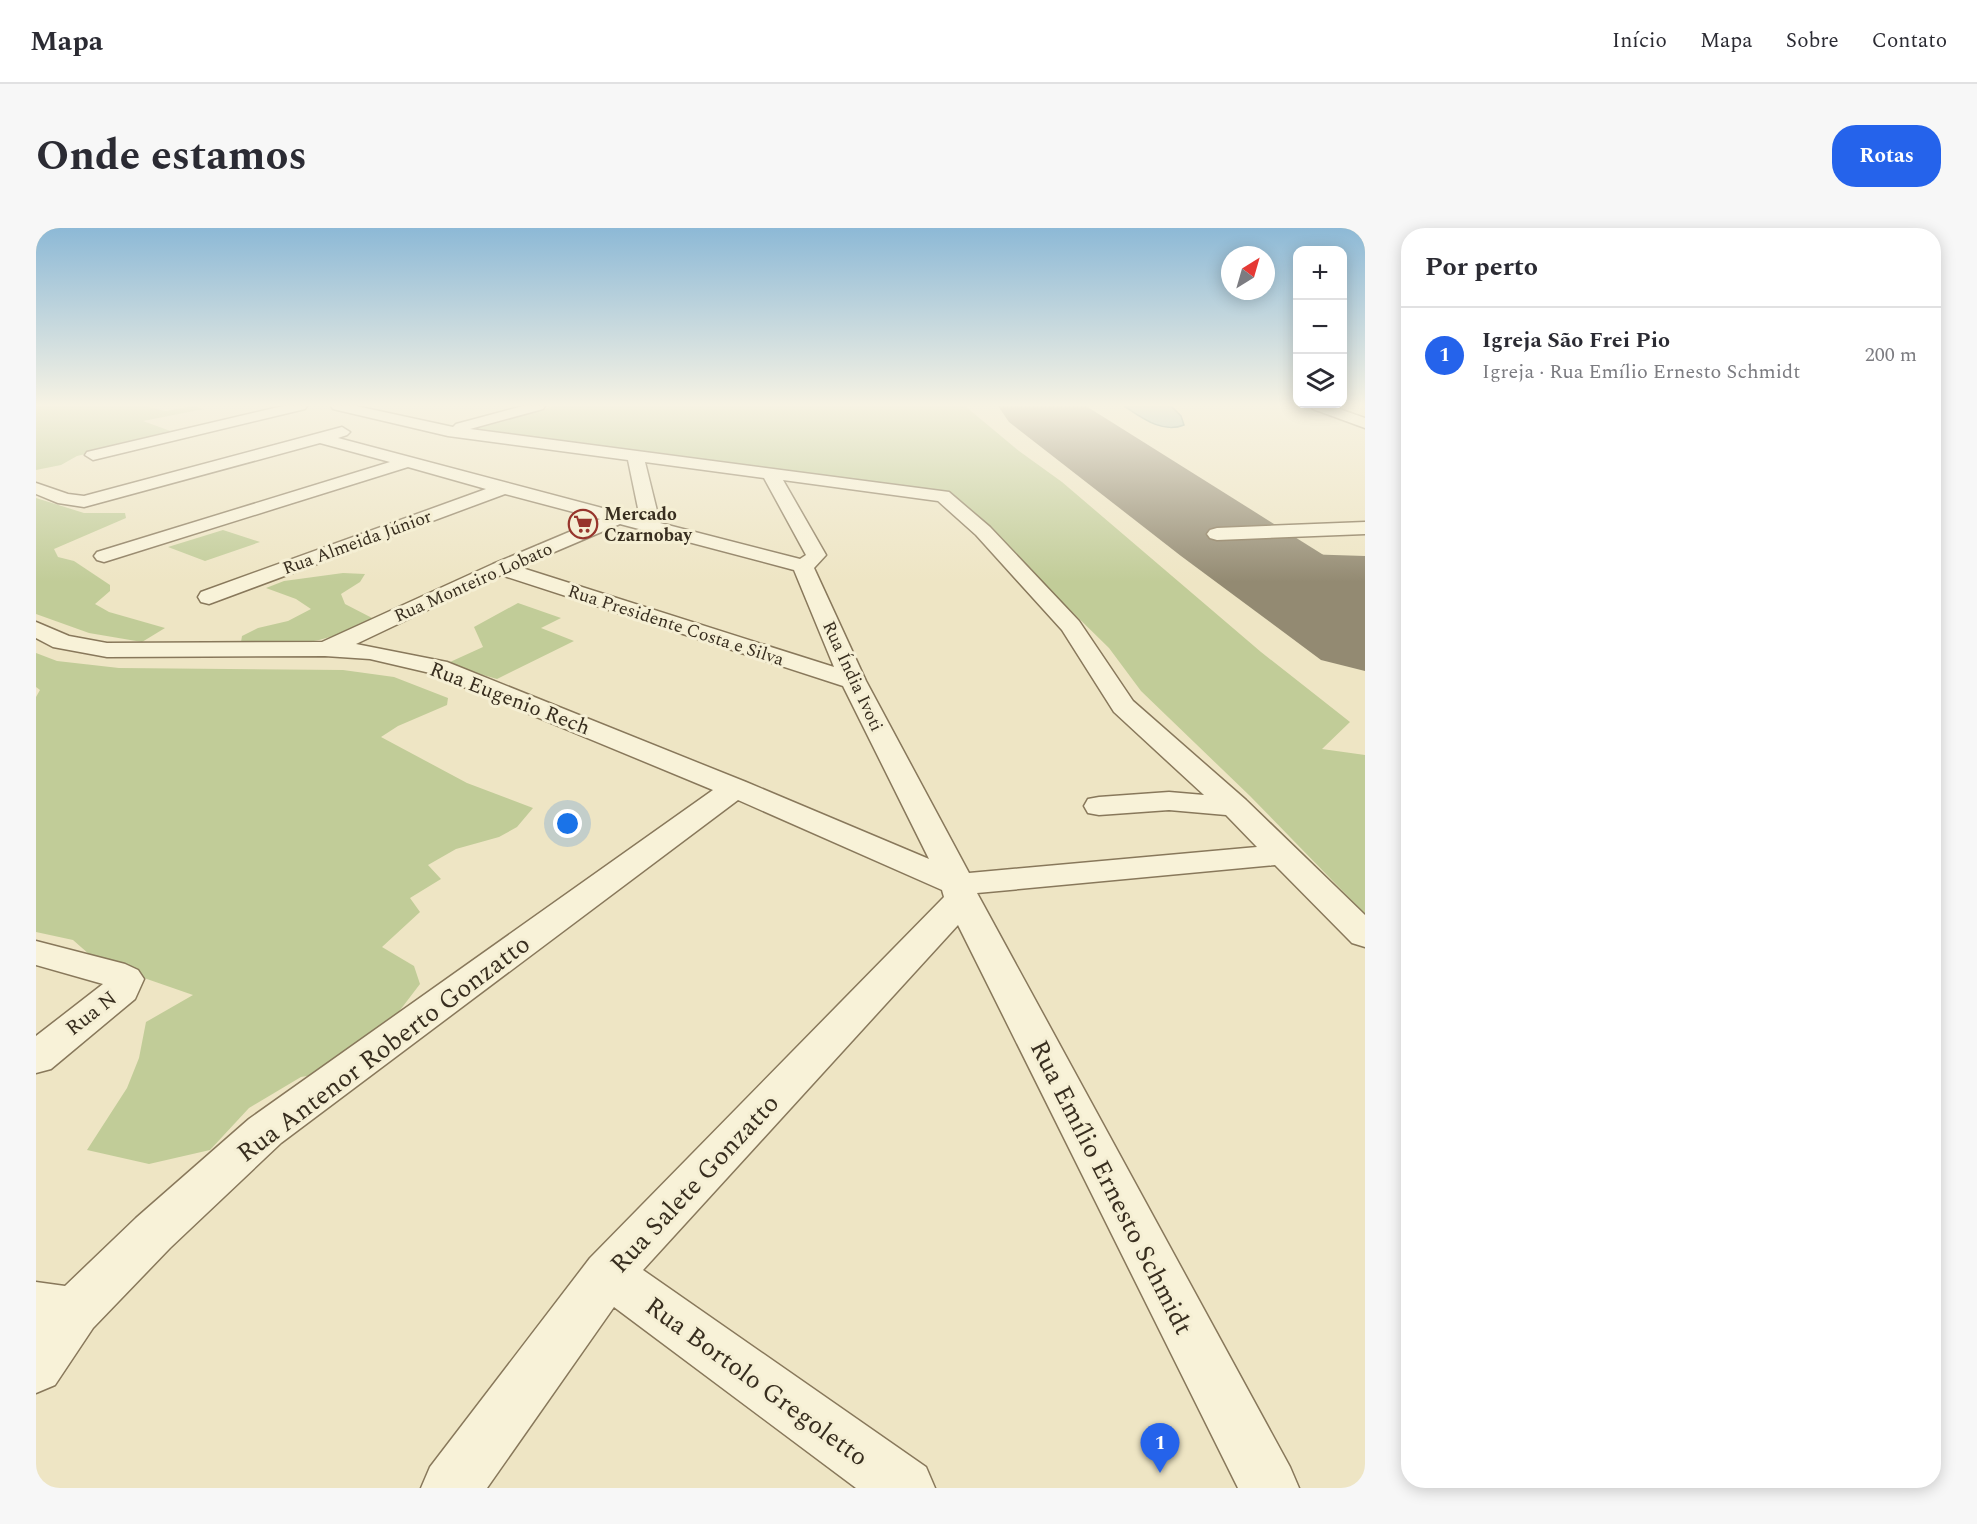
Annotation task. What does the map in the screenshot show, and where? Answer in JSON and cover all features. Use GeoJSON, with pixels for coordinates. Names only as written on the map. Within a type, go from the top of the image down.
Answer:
{"type":"FeatureCollection","features":[{"type":"Feature","properties":{"kind":"street"},"geometry":{"type":"LineString","coordinates":[[36,488],[64,500],[84,502],[222,465]]}},
{"type":"Feature","properties":{"kind":"street"},"geometry":{"type":"LineString","coordinates":[[104,556],[398,465]]}},
{"type":"Feature","properties":{"kind":"street"},"geometry":{"type":"LineString","coordinates":[[417,465],[803,566],[812,561],[816,555],[770,473]]}},
{"type":"Feature","properties":{"kind":"street"},"geometry":{"type":"LineString","coordinates":[[637,465],[651,525]]}},
{"type":"Feature","properties":{"kind":"street"},"geometry":{"type":"LineString","coordinates":[[709,465],[943,496],[983,531],[1071,626],[1123,706],[1235,807],[1365,935]]}},
{"type":"Feature","properties":{"kind":"street","name":"Rua Almeida Júnior"},"geometry":{"type":"LineString","coordinates":[[209,597],[504,488]]}},
{"type":"Feature","properties":{"kind":"street","name":"Rua Monteiro Lobato"},"geometry":{"type":"LineString","coordinates":[[325,649],[500,568],[621,517]]}},
{"type":"Feature","properties":{"kind":"street"},"geometry":{"type":"LineString","coordinates":[[1217,534],[1365,528]]}},
{"type":"Feature","properties":{"kind":"street","name":"Rua Índia Ivoti"},"geometry":{"type":"LineString","coordinates":[[803,566],[853,681],[960,891]]}},
{"type":"Feature","properties":{"kind":"street","name":"Rua Presidente Costa e Silva"},"geometry":{"type":"LineString","coordinates":[[500,568],[853,681]]}},
{"type":"Feature","properties":{"kind":"street","name":"Rua Eugenio Rech"},"geometry":{"type":"LineString","coordinates":[[36,629],[62,642],[107,650],[325,649],[370,652],[438,668],[735,788],[960,891]]}},
{"type":"Feature","properties":{"kind":"street","name":"Rua Antenor Roberto Gonzatto"},"geometry":{"type":"LineString","coordinates":[[36,1367],[56,1308],[153,1233],[265,1131],[735,788]]}},
{"type":"Feature","properties":{"kind":"street"},"geometry":{"type":"LineString","coordinates":[[1099,806],[1169,801],[1235,807]]}},
{"type":"Feature","properties":{"kind":"street"},"geometry":{"type":"LineString","coordinates":[[960,891],[1282,855]]}},
{"type":"Feature","properties":{"kind":"street","name":"Rua Salete Gonzatto"},"geometry":{"type":"LineString","coordinates":[[451,1488],[608,1274],[960,891]]}},
{"type":"Feature","properties":{"kind":"street","name":"Rua Emílio Ernesto Schmidt"},"geometry":{"type":"LineString","coordinates":[[960,891],[1269,1488]]}},
{"type":"Feature","properties":{"kind":"street","name":"Rua N"},"geometry":{"type":"LineString","coordinates":[[36,953],[112,973],[126,979],[121,990],[36,1058]]}},
{"type":"Feature","properties":{"kind":"street","name":"Rua Bortolo Gregoletto"},"geometry":{"type":"LineString","coordinates":[[608,1274],[905,1488]]}},
{"type":"Feature","properties":{"kind":"green space"},"geometry":{"type":"Polygon","coordinates":[[[36,465],[61,465],[61,465],[36,470],[36,465]]]}},
{"type":"Feature","properties":{"kind":"green space"},"geometry":{"type":"Polygon","coordinates":[[[728,465],[1038,465],[1062,482],[1261,652],[1350,722],[1322,749],[1365,755],[1365,914],[1250,796],[1141,691],[1109,648],[952,494],[728,465]]]}},
{"type":"Feature","properties":{"kind":"green space"},"geometry":{"type":"Polygon","coordinates":[[[36,498],[84,513],[125,513],[126,518],[54,549],[58,557],[74,561],[110,585],[110,591],[95,604],[109,612],[165,628],[142,642],[89,633],[36,614],[36,498]]]}},
{"type":"Feature","properties":{"kind":"green space"},"geometry":{"type":"Polygon","coordinates":[[[223,530],[260,542],[205,561],[168,547],[223,530]]]}},
{"type":"Feature","properties":{"kind":"green space"},"geometry":{"type":"Polygon","coordinates":[[[343,573],[365,574],[360,582],[341,594],[345,604],[374,619],[339,634],[309,642],[279,644],[241,642],[242,636],[258,628],[288,621],[311,609],[296,599],[266,588],[284,581],[343,573]]]}},
{"type":"Feature","properties":{"kind":"green space"},"geometry":{"type":"Polygon","coordinates":[[[518,603],[561,618],[541,628],[574,641],[497,679],[469,671],[450,662],[483,647],[474,627],[518,603]]]}},
{"type":"Feature","properties":{"kind":"green space"},"geometry":{"type":"Polygon","coordinates":[[[36,653],[57,661],[119,668],[343,670],[394,677],[448,698],[447,705],[398,726],[381,737],[467,783],[533,808],[517,827],[499,837],[456,849],[428,865],[441,879],[410,898],[420,912],[382,947],[414,966],[420,984],[378,1039],[331,1072],[301,1077],[249,1108],[210,1150],[149,1164],[87,1150],[127,1088],[139,1058],[146,1022],[193,995],[98,962],[73,940],[36,932],[36,697],[40,690],[36,687],[36,653]]]}},
{"type":"Feature","properties":{"kind":"taxiway"},"geometry":{"type":"LineString","coordinates":[[1242,551],[1272,561],[1302,567],[1365,569]]}},
{"type":"Feature","properties":{"kind":"runway"},"geometry":{"type":"LineString","coordinates":[[1119,465],[1365,634]]}},
{"type":"Feature","properties":{"kind":"place","name":"Mercado Czarnobay"},"geometry":{"type":"Point","coordinates":[583,524]}},
{"type":"Feature","properties":{"kind":"place","name":"Igreja São Frei Pio"},"geometry":{"type":"Point","coordinates":[1160,1473]}}]}
